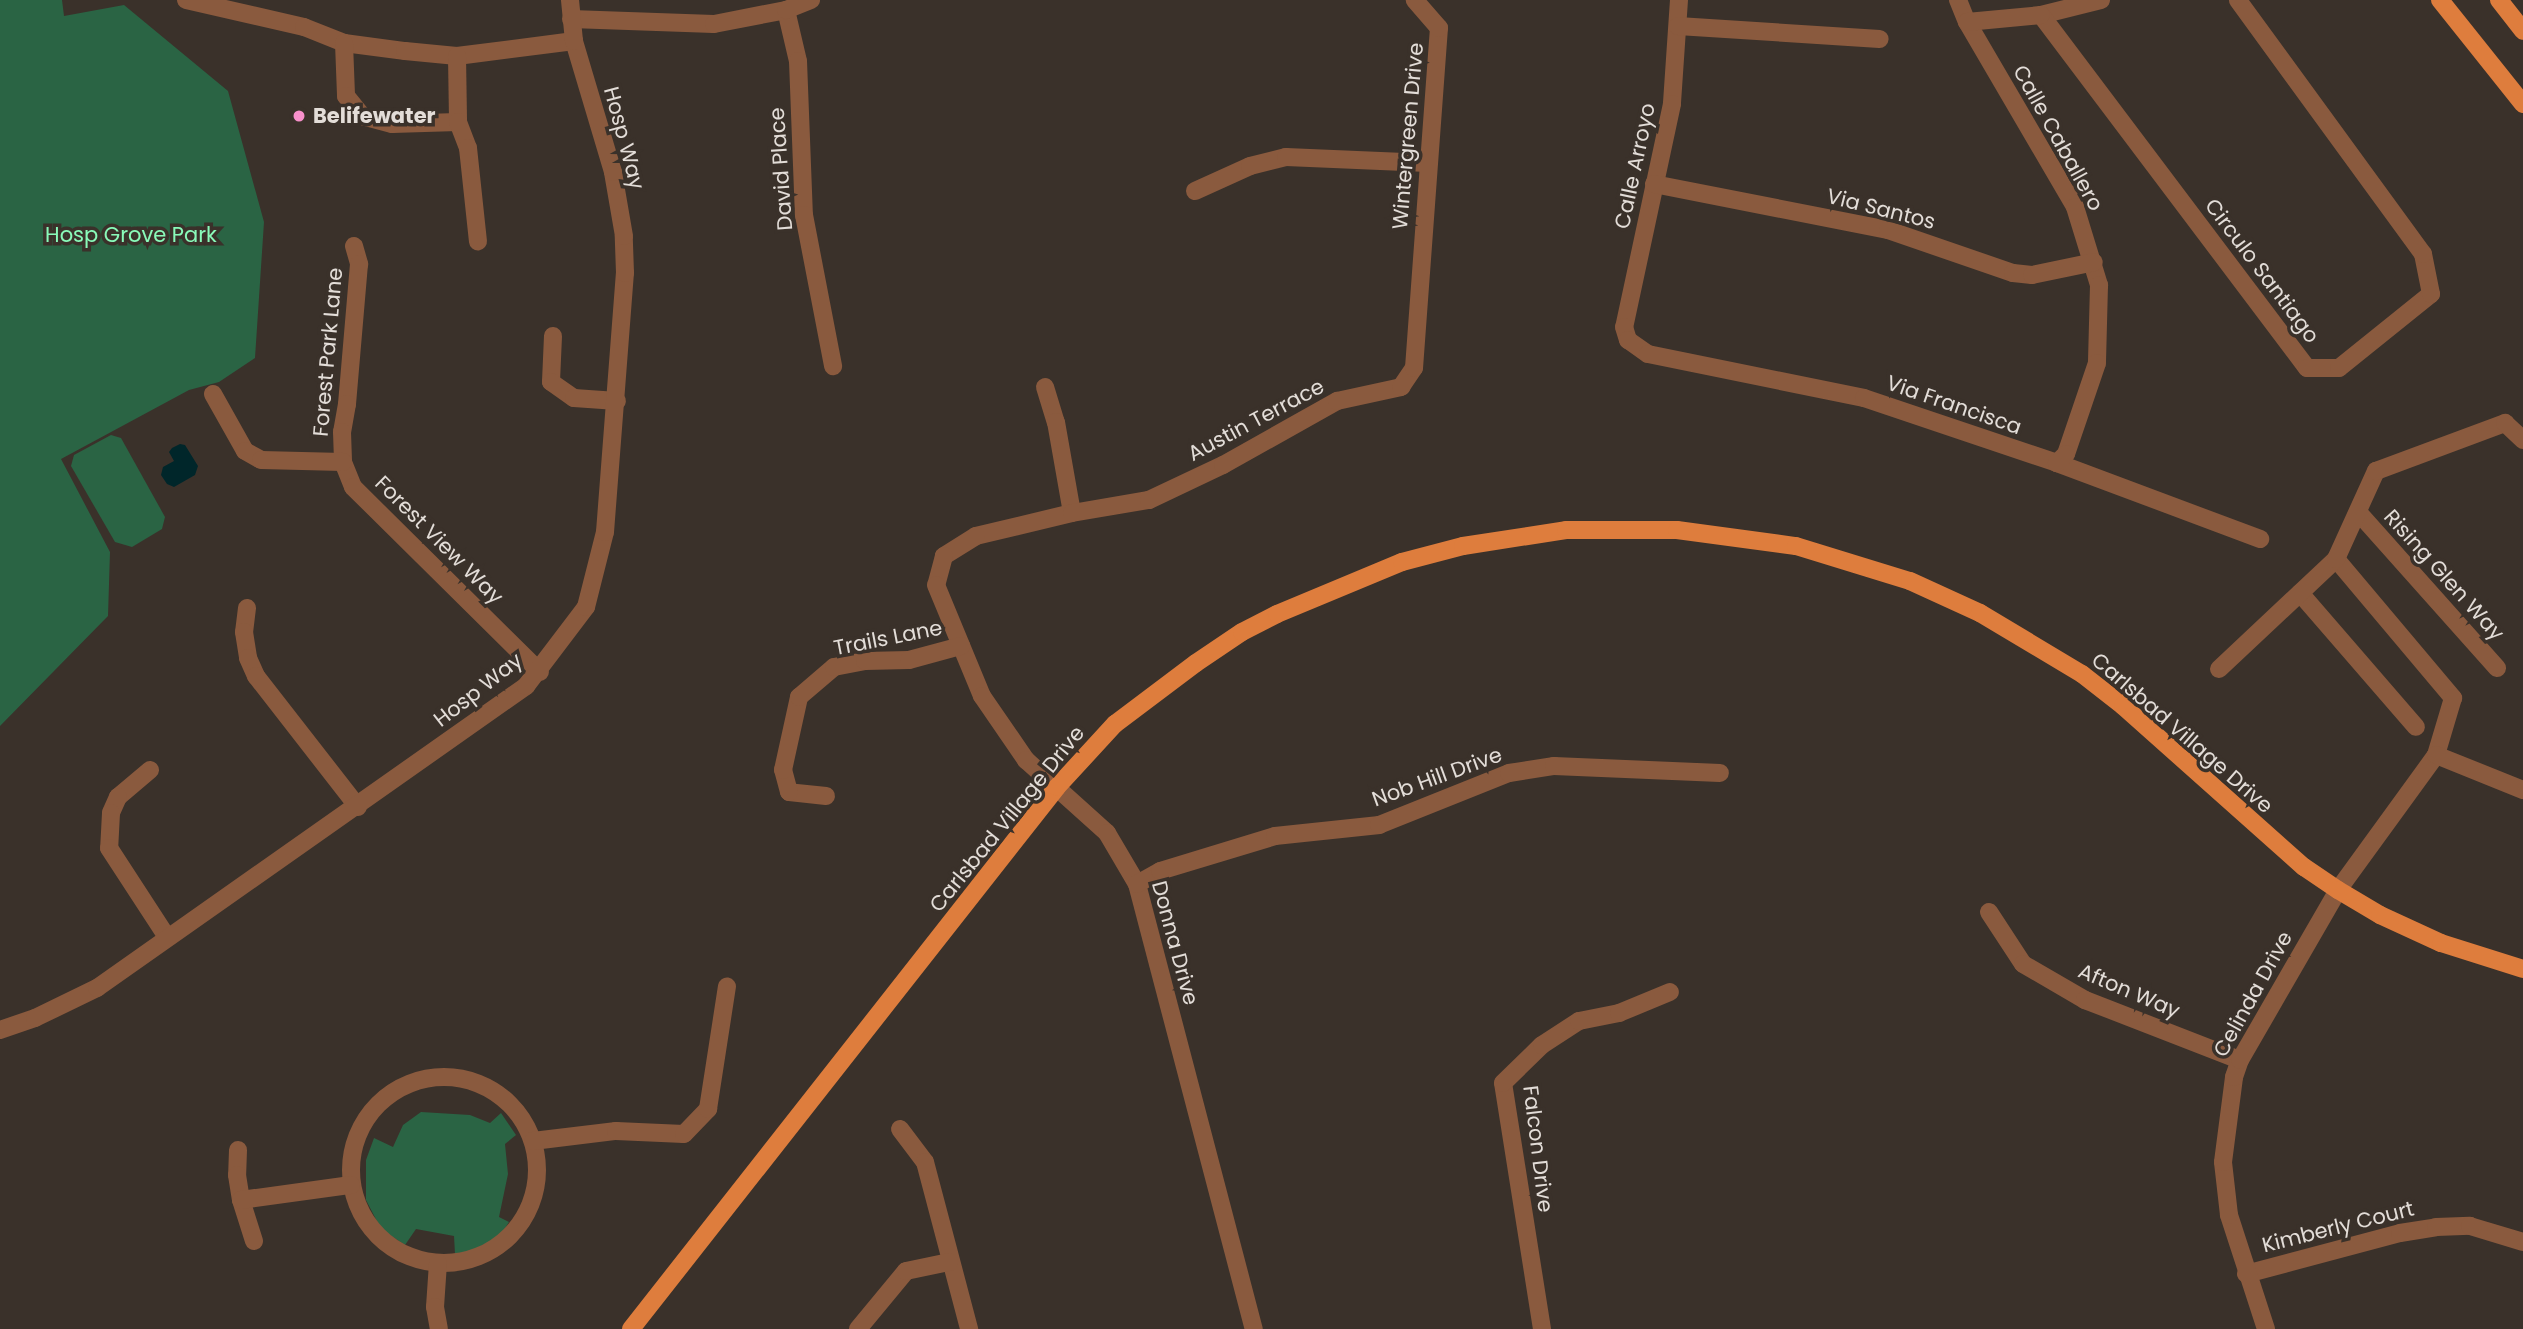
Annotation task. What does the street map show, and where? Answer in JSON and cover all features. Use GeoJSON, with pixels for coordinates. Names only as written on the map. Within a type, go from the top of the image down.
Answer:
{"type":"FeatureCollection","features":[{"type":"Feature","properties":{"kind":"main road"},"geometry":{"type":"LineString","coordinates":[[2440,0],[2523,104]]}},
{"type":"Feature","properties":{"kind":"main road"},"geometry":{"type":"LineString","coordinates":[[2500,0],[2523,31]]}},
{"type":"Feature","properties":{"kind":"main road","name":"Carlsbad Village Drive"},"geometry":{"type":"LineString","coordinates":[[631,1329],[1057,787],[1115,724],[1173,678],[1242,632],[1353,579],[1426,555],[1521,536],[1612,528],[1704,532],[1756,538],[1835,556],[1910,581],[1980,613],[2082,674],[2123,706],[2304,867],[2338,890],[2380,915],[2429,938],[2485,959],[2523,969]]}},
{"type":"Feature","properties":{"kind":"street"},"geometry":{"type":"LineString","coordinates":[[186,0],[304,27],[344,43],[457,56],[574,41]]}},
{"type":"Feature","properties":{"kind":"street","name":"Hosp Way"},"geometry":{"type":"LineString","coordinates":[[0,1030],[34,1018],[97,988],[358,807],[526,686],[586,607],[606,532],[625,273],[624,236],[613,172],[574,41],[570,0]]}},
{"type":"Feature","properties":{"kind":"street"},"geometry":{"type":"LineString","coordinates":[[571,19],[714,24],[786,10],[811,0]]}},
{"type":"Feature","properties":{"kind":"street","name":"Wintergreen Drive"},"geometry":{"type":"LineString","coordinates":[[1415,0],[1439,27],[1422,244]]}},
{"type":"Feature","properties":{"kind":"street","name":"Calle Arroyo"},"geometry":{"type":"LineString","coordinates":[[1628,340],[1624,327],[1672,104],[1679,0]]}},
{"type":"Feature","properties":{"kind":"street","name":"Calle Caballero"},"geometry":{"type":"LineString","coordinates":[[1958,0],[1967,22],[2075,207],[2099,285],[2097,363],[2066,454],[2057,463]]}},
{"type":"Feature","properties":{"kind":"street"},"geometry":{"type":"LineString","coordinates":[[1967,22],[2040,15],[2101,0]]}},
{"type":"Feature","properties":{"kind":"street","name":"Circulo Santiago"},"geometry":{"type":"LineString","coordinates":[[2040,15],[2307,368],[2339,368],[2431,294],[2423,254],[2238,0]]}},
{"type":"Feature","properties":{"kind":"street","name":"David Place"},"geometry":{"type":"LineString","coordinates":[[786,10],[798,61],[804,215],[833,366]]}},
{"type":"Feature","properties":{"kind":"street"},"geometry":{"type":"LineString","coordinates":[[1678,26],[1880,39]]}},
{"type":"Feature","properties":{"kind":"street"},"geometry":{"type":"LineString","coordinates":[[344,43],[346,96],[362,116],[392,124],[458,122]]}},
{"type":"Feature","properties":{"kind":"street"},"geometry":{"type":"LineString","coordinates":[[457,56],[458,122],[468,148],[478,241]]}},
{"type":"Feature","properties":{"kind":"street"},"geometry":{"type":"LineString","coordinates":[[1195,191],[1250,166],[1286,157],[1428,163]]}},
{"type":"Feature","properties":{"kind":"street","name":"Via Santos"},"geometry":{"type":"LineString","coordinates":[[1654,184],[1888,230],[2013,273],[2032,275],[2094,262]]}},
{"type":"Feature","properties":{"kind":"street","name":"Austin Terrace"},"geometry":{"type":"LineString","coordinates":[[1072,513],[1149,500],[1223,465],[1336,401],[1401,387],[1414,368],[1422,244]]}},
{"type":"Feature","properties":{"kind":"street","name":"Forest Park Lane"},"geometry":{"type":"LineString","coordinates":[[343,462],[342,432],[359,264],[354,246]]}},
{"type":"Feature","properties":{"kind":"street"},"geometry":{"type":"LineString","coordinates":[[553,336],[551,382],[574,398],[617,401]]}},
{"type":"Feature","properties":{"kind":"street","name":"Via Francisca"},"geometry":{"type":"LineString","coordinates":[[1628,340],[1648,354],[1864,398],[2057,463],[2260,540]]}},
{"type":"Feature","properties":{"kind":"street"},"geometry":{"type":"LineString","coordinates":[[1045,387],[1056,422],[1072,513]]}},
{"type":"Feature","properties":{"kind":"street"},"geometry":{"type":"LineString","coordinates":[[213,394],[245,451],[261,460],[343,462]]}},
{"type":"Feature","properties":{"kind":"street","name":"Rising Glen Way"},"geometry":{"type":"LineString","coordinates":[[2219,669],[2336,559],[2376,471],[2505,423],[2523,440]]}},
{"type":"Feature","properties":{"kind":"street","name":"Forest View Way"},"geometry":{"type":"LineString","coordinates":[[343,462],[353,487],[540,671]]}},
{"type":"Feature","properties":{"kind":"street","name":"Rising Glen Way"},"geometry":{"type":"LineString","coordinates":[[2358,512],[2497,668]]}},
{"type":"Feature","properties":{"kind":"street","name":"Donna Drive"},"geometry":{"type":"LineString","coordinates":[[1072,513],[976,536],[944,556],[936,584],[982,696],[1026,760],[1107,833],[1137,884],[1254,1329]]}},
{"type":"Feature","properties":{"kind":"street"},"geometry":{"type":"LineString","coordinates":[[2336,559],[2453,698],[2436,755],[2338,890]]}},
{"type":"Feature","properties":{"kind":"street"},"geometry":{"type":"LineString","coordinates":[[2300,593],[2416,727]]}},
{"type":"Feature","properties":{"kind":"street"},"geometry":{"type":"LineString","coordinates":[[247,608],[244,632],[248,658],[256,676],[358,807]]}},
{"type":"Feature","properties":{"kind":"street","name":"Trails Lane"},"geometry":{"type":"LineString","coordinates":[[826,796],[789,792],[783,770],[799,697],[834,667],[865,661],[909,660],[961,646]]}},
{"type":"Feature","properties":{"kind":"street"},"geometry":{"type":"LineString","coordinates":[[2436,755],[2523,790]]}},
{"type":"Feature","properties":{"kind":"street","name":"Nob Hill Drive"},"geometry":{"type":"LineString","coordinates":[[1137,884],[1160,871],[1275,836],[1379,825],[1509,773],[1554,766],[1720,773]]}},
{"type":"Feature","properties":{"kind":"street"},"geometry":{"type":"LineString","coordinates":[[150,770],[118,797],[111,813],[109,848],[167,937]]}},
{"type":"Feature","properties":{"kind":"street","name":"Celinda Drive"},"geometry":{"type":"LineString","coordinates":[[2266,1329],[2229,1215],[2222,1162],[2234,1077],[2240,1060],[2338,890]]}},
{"type":"Feature","properties":{"kind":"street","name":"Afton Way"},"geometry":{"type":"LineString","coordinates":[[1989,912],[2023,964],[2043,976],[2085,1000],[2240,1060]]}},
{"type":"Feature","properties":{"kind":"street"},"geometry":{"type":"LineString","coordinates":[[533,1142],[616,1131],[684,1134],[708,1110],[727,986]]}},
{"type":"Feature","properties":{"kind":"street","name":"Falcon Drive"},"geometry":{"type":"LineString","coordinates":[[1542,1329],[1503,1083],[1542,1045],[1578,1021],[1619,1013],[1670,992]]}},
{"type":"Feature","properties":{"kind":"street"},"geometry":{"type":"LineString","coordinates":[[426,1079],[462,1079],[486,1087],[508,1103],[523,1120],[533,1142],[537,1161],[536,1185],[529,1209],[503,1243],[482,1256],[462,1262],[438,1263],[416,1259],[394,1250],[379,1238],[364,1220],[351,1185],[353,1146],[368,1116],[392,1092],[426,1079]]}},
{"type":"Feature","properties":{"kind":"street"},"geometry":{"type":"LineString","coordinates":[[900,1129],[925,1162],[949,1262],[969,1329]]}},
{"type":"Feature","properties":{"kind":"street"},"geometry":{"type":"LineString","coordinates":[[238,1150],[237,1175],[241,1200],[254,1241]]}},
{"type":"Feature","properties":{"kind":"street"},"geometry":{"type":"LineString","coordinates":[[241,1200],[351,1185]]}},
{"type":"Feature","properties":{"kind":"street","name":"Kimberly Court"},"geometry":{"type":"LineString","coordinates":[[2246,1273],[2400,1233],[2436,1227],[2470,1226],[2523,1242]]}},
{"type":"Feature","properties":{"kind":"street"},"geometry":{"type":"LineString","coordinates":[[858,1329],[906,1271],[949,1262]]}},
{"type":"Feature","properties":{"kind":"street"},"geometry":{"type":"LineString","coordinates":[[438,1263],[435,1307],[439,1329]]}},
{"type":"Feature","properties":{"kind":"green space","name":"Hosp Grove Park"},"geometry":{"type":"Polygon","coordinates":[[[0,0],[62,0],[64,16],[124,5],[228,91],[264,222],[255,358],[219,382],[189,390],[61,459],[110,552],[108,616],[0,726],[0,0]]]}},
{"type":"Feature","properties":{"kind":"green space"},"geometry":{"type":"Polygon","coordinates":[[[111,435],[121,438],[165,517],[162,529],[132,547],[115,542],[71,466],[74,455],[111,435]]]}},
{"type":"Feature","properties":{"kind":"green space"},"geometry":{"type":"Polygon","coordinates":[[[421,1112],[470,1115],[490,1123],[501,1113],[516,1135],[505,1144],[508,1174],[499,1217],[509,1222],[500,1236],[472,1251],[455,1254],[454,1236],[416,1229],[405,1245],[381,1229],[366,1200],[366,1160],[374,1138],[393,1147],[403,1125],[421,1112]]]}},
{"type":"Feature","properties":{"kind":"water"},"geometry":{"type":"Polygon","coordinates":[[[180,444],[185,445],[198,466],[195,475],[174,487],[167,484],[161,475],[163,467],[174,461],[169,452],[180,444]]]}},
{"type":"Feature","properties":{"kind":"place","name":"Belifewater"},"geometry":{"type":"Point","coordinates":[299,116]}}]}
